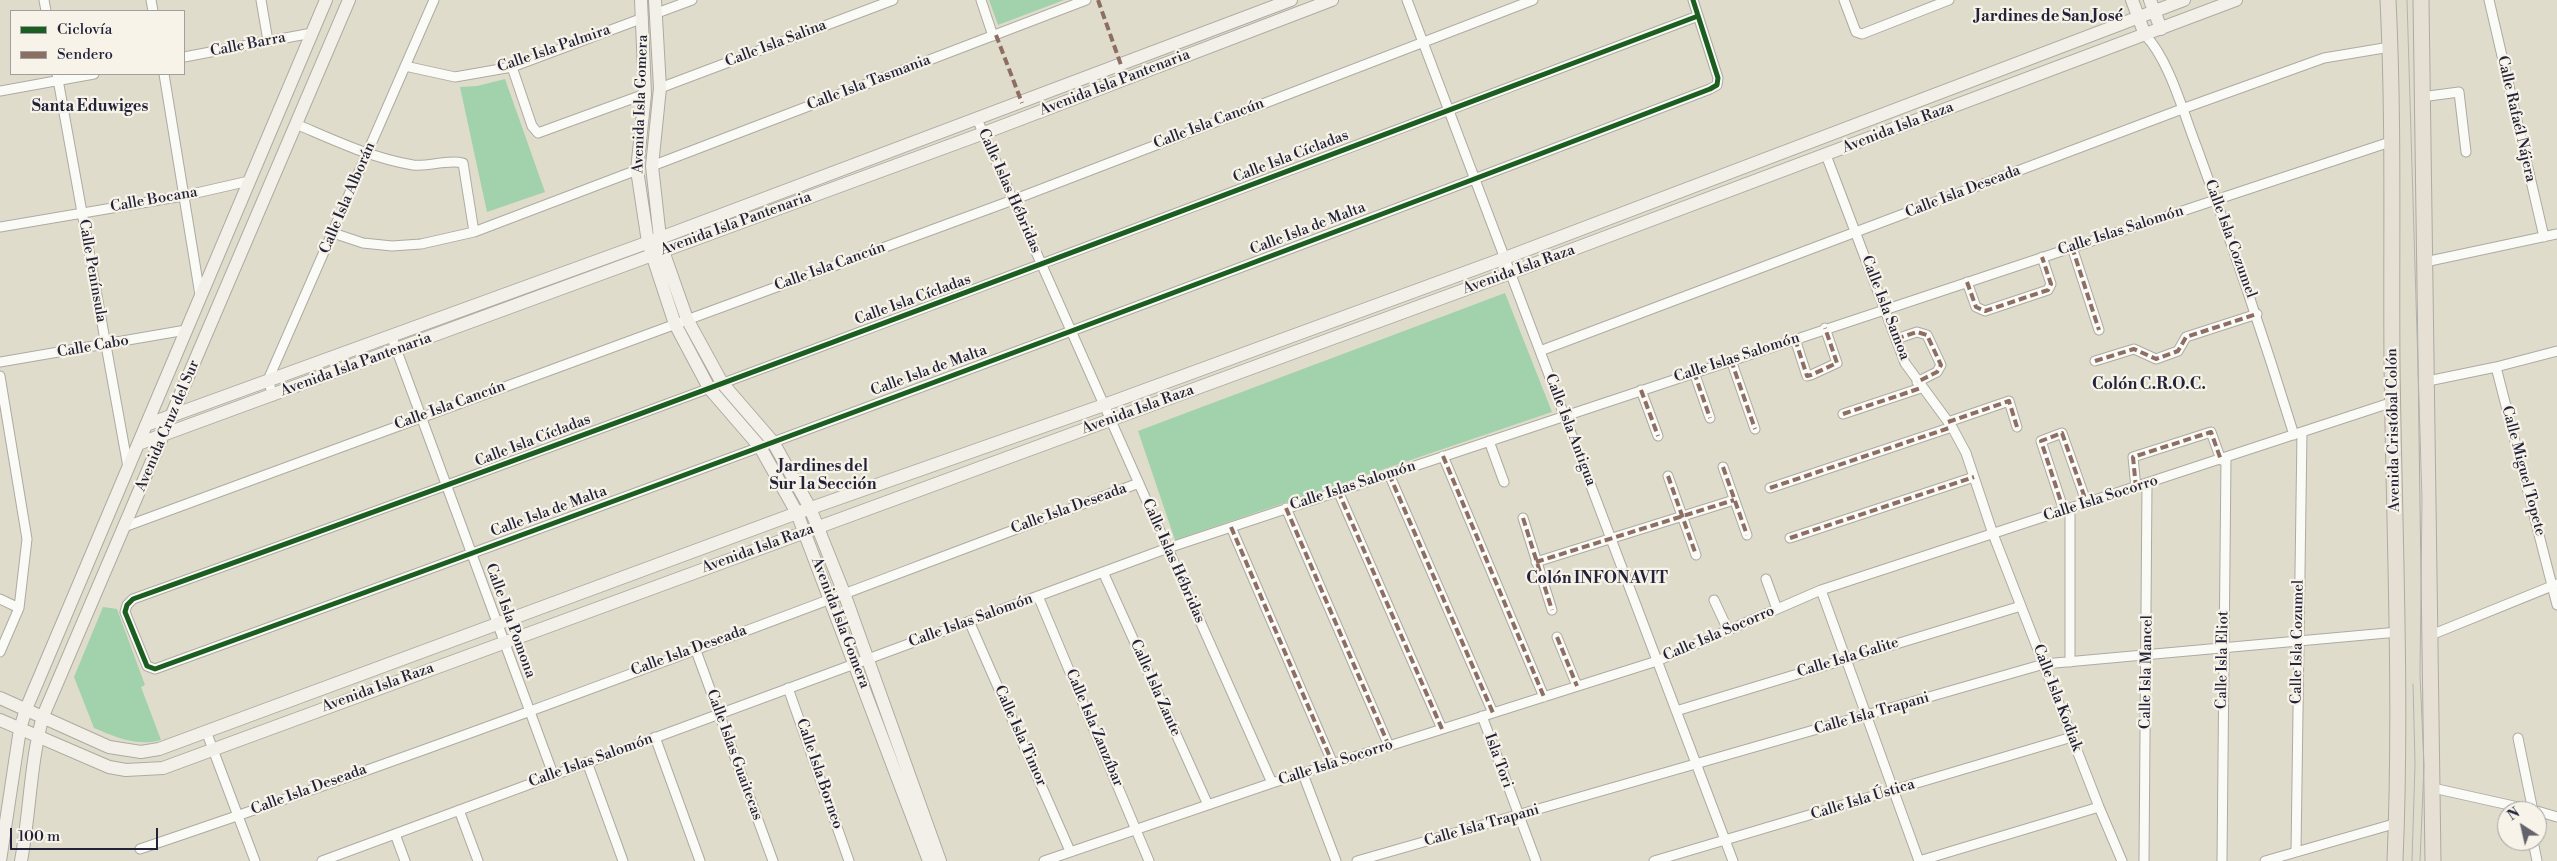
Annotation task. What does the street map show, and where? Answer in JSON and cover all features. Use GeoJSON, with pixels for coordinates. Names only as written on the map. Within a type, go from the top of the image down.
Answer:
{"type":"FeatureCollection","features":[{"type":"Feature","properties":{"kind":"main road","name":"Avenida Cristóbal Colón"},"geometry":{"type":"LineString","coordinates":[[2388,0],[2393,141],[2393,402],[2398,632],[2397,824],[2395,861]]}},
{"type":"Feature","properties":{"kind":"main road"},"geometry":{"type":"LineString","coordinates":[[2421,0],[2421,97],[2428,381],[2433,788],[2432,858]]}},
{"type":"Feature","properties":{"kind":"street"},"geometry":{"type":"LineString","coordinates":[[261,0],[268,41]]}},
{"type":"Feature","properties":{"kind":"street","name":"Avenida Cruz del Sur"},"geometry":{"type":"LineString","coordinates":[[0,861],[20,729],[26,709],[326,0]]}},
{"type":"Feature","properties":{"kind":"street","name":"Avenida Cruz del Sur"},"geometry":{"type":"LineString","coordinates":[[21,861],[29,817],[37,737],[43,716],[349,0]]}},
{"type":"Feature","properties":{"kind":"street","name":"Calle Isla Alborán"},"geometry":{"type":"LineString","coordinates":[[268,380],[434,0]]}},
{"type":"Feature","properties":{"kind":"street","name":"Avenida Isla Gomera"},"geometry":{"type":"LineString","coordinates":[[641,0],[645,94],[637,170],[675,324],[709,388],[760,447],[798,513],[929,861]]}},
{"type":"Feature","properties":{"kind":"street"},"geometry":{"type":"LineString","coordinates":[[656,6],[692,0]]}},
{"type":"Feature","properties":{"kind":"street","name":"Calle Isla Salina"},"geometry":{"type":"LineString","coordinates":[[660,88],[893,0]]}},
{"type":"Feature","properties":{"kind":"street"},"geometry":{"type":"LineString","coordinates":[[981,0],[993,36]]}},
{"type":"Feature","properties":{"kind":"street","name":"Calle Isla Tasmania"},"geometry":{"type":"LineString","coordinates":[[652,166],[1086,0]]}},
{"type":"Feature","properties":{"kind":"street","name":"Avenida Isla Pantenaria"},"geometry":{"type":"LineString","coordinates":[[138,444],[398,350],[977,120],[1292,0]]}},
{"type":"Feature","properties":{"kind":"street","name":"Avenida Isla Pantenaria"},"geometry":{"type":"LineString","coordinates":[[146,425],[392,334],[656,246],[984,133],[1332,0]]}},
{"type":"Feature","properties":{"kind":"street","name":"Calle Isla Antigua"},"geometry":{"type":"LineString","coordinates":[[1407,0],[1732,861]]}},
{"type":"Feature","properties":{"kind":"street","name":"Calle Isla Cancún"},"geometry":{"type":"LineString","coordinates":[[124,527],[1013,200],[1533,0]]}},
{"type":"Feature","properties":{"kind":"street"},"geometry":{"type":"LineString","coordinates":[[1693,0],[1698,16]]}},
{"type":"Feature","properties":{"kind":"street"},"geometry":{"type":"LineString","coordinates":[[1844,0],[1856,32],[1862,34],[1949,0]]}},
{"type":"Feature","properties":{"kind":"street","name":"Calle Isla Cozumel"},"geometry":{"type":"LineString","coordinates":[[2132,0],[2145,35],[2156,46],[2182,109],[2257,314],[2298,434],[2296,852]]}},
{"type":"Feature","properties":{"kind":"street","name":"Avenida Isla Raza"},"geometry":{"type":"LineString","coordinates":[[0,698],[109,747],[125,750],[159,749],[810,508],[1104,405],[1504,258],[2138,17],[2152,6],[2184,0]]}},
{"type":"Feature","properties":{"kind":"street","name":"Avenida Isla Raza"},"geometry":{"type":"LineString","coordinates":[[0,720],[110,767],[126,770],[163,768],[1510,274],[2236,0]]}},
{"type":"Feature","properties":{"kind":"street","name":"Calle Rafaél Nájera"},"geometry":{"type":"LineString","coordinates":[[2489,0],[2544,237]]}},
{"type":"Feature","properties":{"kind":"street","name":"Avenida Isla Gomera"},"geometry":{"type":"LineString","coordinates":[[656,6],[660,88],[652,166],[656,246],[687,319],[722,383],[773,442],[810,508],[868,658],[940,861]]}},
{"type":"Feature","properties":{"kind":"street"},"geometry":{"type":"LineString","coordinates":[[2152,6],[2161,29],[2156,46]]}},
{"type":"Feature","properties":{"kind":"street","name":"Calle Isla de Malta"},"geometry":{"type":"LineString","coordinates":[[147,666],[155,669],[472,554],[1071,332],[1475,179],[1716,85],[1718,78],[1698,16]]}},
{"type":"Feature","properties":{"kind":"street","name":"Calle Isla Cícladas"},"geometry":{"type":"LineString","coordinates":[[147,666],[126,612],[127,605],[133,599],[447,486],[1042,265],[1698,16]]}},
{"type":"Feature","properties":{"kind":"street","name":"Calle Isla Palmira"},"geometry":{"type":"LineString","coordinates":[[406,66],[455,77],[512,67],[643,18]]}},
{"type":"Feature","properties":{"kind":"street","name":"Calle Barra"},"geometry":{"type":"LineString","coordinates":[[185,57],[312,33]]}},
{"type":"Feature","properties":{"kind":"street","name":"Calle Isla Deseada"},"geometry":{"type":"LineString","coordinates":[[1540,352],[2182,109],[2324,58],[2390,47]]}},
{"type":"Feature","properties":{"kind":"street"},"geometry":{"type":"LineString","coordinates":[[512,67],[536,131],[540,133],[645,94]]}},
{"type":"Feature","properties":{"kind":"street"},"geometry":{"type":"LineString","coordinates":[[0,91],[58,77],[82,75]]}},
{"type":"Feature","properties":{"kind":"street"},"geometry":{"type":"LineString","coordinates":[[164,75],[200,295]]}},
{"type":"Feature","properties":{"kind":"street","name":"Calle Península"},"geometry":{"type":"LineString","coordinates":[[58,77],[128,468]]}},
{"type":"Feature","properties":{"kind":"street"},"geometry":{"type":"LineString","coordinates":[[2421,97],[2459,92],[2466,152]]}},
{"type":"Feature","properties":{"kind":"street","name":"Calle Islas Hébridas"},"geometry":{"type":"LineString","coordinates":[[977,120],[1272,784]]}},
{"type":"Feature","properties":{"kind":"street"},"geometry":{"type":"LineString","coordinates":[[296,124],[367,154],[416,165],[463,163],[474,232]]}},
{"type":"Feature","properties":{"kind":"street"},"geometry":{"type":"LineString","coordinates":[[642,127],[656,126]]}},
{"type":"Feature","properties":{"kind":"street","name":"Calle Islas Salomón"},"geometry":{"type":"LineString","coordinates":[[326,860],[553,774],[1168,548],[1825,328],[2393,141]]}},
{"type":"Feature","properties":{"kind":"street","name":"Calle Isla Samoa"},"geometry":{"type":"LineString","coordinates":[[1826,155],[1905,363],[1919,385],[1950,425],[1966,453],[1993,534]]}},
{"type":"Feature","properties":{"kind":"street"},"geometry":{"type":"LineString","coordinates":[[333,233],[363,243],[392,246],[421,244],[474,232],[637,170]]}},
{"type":"Feature","properties":{"kind":"street","name":"Calle Bocana"},"geometry":{"type":"LineString","coordinates":[[0,227],[183,196],[249,181]]}},
{"type":"Feature","properties":{"kind":"street"},"geometry":{"type":"LineString","coordinates":[[2425,262],[2557,234]]}},
{"type":"Feature","properties":{"kind":"street"},"geometry":{"type":"LineString","coordinates":[[2072,247],[2099,330]]}},
{"type":"Feature","properties":{"kind":"street"},"geometry":{"type":"LineString","coordinates":[[1968,282],[1976,307],[1985,311],[2048,290],[2051,284],[2042,257]]}},
{"type":"Feature","properties":{"kind":"street"},"geometry":{"type":"LineString","coordinates":[[2096,361],[2134,349],[2156,359],[2178,351],[2186,337],[2257,314]]}},
{"type":"Feature","properties":{"kind":"street"},"geometry":{"type":"LineString","coordinates":[[1795,339],[1808,376],[1837,363],[1825,328]]}},
{"type":"Feature","properties":{"kind":"street","name":"Calle Cabo"},"geometry":{"type":"LineString","coordinates":[[0,362],[186,330]]}},
{"type":"Feature","properties":{"kind":"street"},"geometry":{"type":"LineString","coordinates":[[1843,414],[1919,385],[1937,372],[1941,365],[1927,335],[1918,332],[1896,339]]}},
{"type":"Feature","properties":{"kind":"street","name":"Calle Isla Pomona"},"geometry":{"type":"LineString","coordinates":[[392,334],[553,774]]}},
{"type":"Feature","properties":{"kind":"street"},"geometry":{"type":"LineString","coordinates":[[2428,381],[2496,367],[2557,351]]}},
{"type":"Feature","properties":{"kind":"street"},"geometry":{"type":"LineString","coordinates":[[1731,360],[1755,429]]}},
{"type":"Feature","properties":{"kind":"street","name":"Calle Miguel Topete"},"geometry":{"type":"LineString","coordinates":[[2496,367],[2555,585],[2557,605]]}},
{"type":"Feature","properties":{"kind":"street"},"geometry":{"type":"LineString","coordinates":[[1694,372],[1710,418]]}},
{"type":"Feature","properties":{"kind":"street"},"geometry":{"type":"LineString","coordinates":[[0,376],[27,539],[19,608],[0,652]]}},
{"type":"Feature","properties":{"kind":"street"},"geometry":{"type":"LineString","coordinates":[[268,380],[273,396]]}},
{"type":"Feature","properties":{"kind":"street"},"geometry":{"type":"LineString","coordinates":[[1641,390],[1658,436]]}},
{"type":"Feature","properties":{"kind":"street"},"geometry":{"type":"LineString","coordinates":[[1770,488],[1950,425],[2009,401],[2017,426]]}},
{"type":"Feature","properties":{"kind":"street","name":"Calle Isla Socorro"},"geometry":{"type":"LineString","coordinates":[[1044,861],[1272,784],[1657,660],[1821,590],[2393,402]]}},
{"type":"Feature","properties":{"kind":"street"},"geometry":{"type":"LineString","coordinates":[[2136,488],[2133,457],[2211,432],[2223,459]]}},
{"type":"Feature","properties":{"kind":"street"},"geometry":{"type":"LineString","coordinates":[[2070,662],[2067,510],[2041,441],[2062,433],[2087,504]]}},
{"type":"Feature","properties":{"kind":"street"},"geometry":{"type":"LineString","coordinates":[[1489,441],[1504,482]]}},
{"type":"Feature","properties":{"kind":"street"},"geometry":{"type":"LineString","coordinates":[[1443,456],[1544,696]]}},
{"type":"Feature","properties":{"kind":"street","name":"Calle Isla Eliot"},"geometry":{"type":"LineString","coordinates":[[2222,861],[2223,459]]}},
{"type":"Feature","properties":{"kind":"street"},"geometry":{"type":"LineString","coordinates":[[1723,467],[1746,535]]}},
{"type":"Feature","properties":{"kind":"street"},"geometry":{"type":"LineString","coordinates":[[1389,474],[1493,713]]}},
{"type":"Feature","properties":{"kind":"street"},"geometry":{"type":"LineString","coordinates":[[1668,476],[1696,555]]}},
{"type":"Feature","properties":{"kind":"street"},"geometry":{"type":"LineString","coordinates":[[1790,538],[1974,477]]}},
{"type":"Feature","properties":{"kind":"street","name":"Calle Isla Deseada"},"geometry":{"type":"LineString","coordinates":[[140,849],[239,816],[530,710],[1139,483]]}},
{"type":"Feature","properties":{"kind":"street","name":"Calle Isla Mancel"},"geometry":{"type":"LineString","coordinates":[[2144,861],[2148,484]]}},
{"type":"Feature","properties":{"kind":"street"},"geometry":{"type":"LineString","coordinates":[[1338,491],[1442,729]]}},
{"type":"Feature","properties":{"kind":"street"},"geometry":{"type":"LineString","coordinates":[[1536,562],[1734,500]]}},
{"type":"Feature","properties":{"kind":"street"},"geometry":{"type":"LineString","coordinates":[[1286,508],[1390,746]]}},
{"type":"Feature","properties":{"kind":"street"},"geometry":{"type":"LineString","coordinates":[[1523,518],[1552,610]]}},
{"type":"Feature","properties":{"kind":"street"},"geometry":{"type":"LineString","coordinates":[[1231,527],[1333,764]]}},
{"type":"Feature","properties":{"kind":"street","name":"Calle Isla Kodiak"},"geometry":{"type":"LineString","coordinates":[[1993,534],[2099,807],[2122,861]]}},
{"type":"Feature","properties":{"kind":"street","name":"Calle Isla Zante"},"geometry":{"type":"LineString","coordinates":[[1103,572],[1208,805]]}},
{"type":"Feature","properties":{"kind":"street"},"geometry":{"type":"LineString","coordinates":[[1766,579],[1776,610]]}},
{"type":"Feature","properties":{"kind":"street"},"geometry":{"type":"LineString","coordinates":[[2431,635],[2555,585]]}},
{"type":"Feature","properties":{"kind":"street"},"geometry":{"type":"LineString","coordinates":[[1821,590],[1868,715],[1919,861],[2099,807]]}},
{"type":"Feature","properties":{"kind":"street","name":"Calle Isla Zanzíbar"},"geometry":{"type":"LineString","coordinates":[[1038,596],[1149,861]]}},
{"type":"Feature","properties":{"kind":"street"},"geometry":{"type":"LineString","coordinates":[[0,599],[19,608]]}},
{"type":"Feature","properties":{"kind":"street"},"geometry":{"type":"LineString","coordinates":[[1714,600],[1728,630]]}},
{"type":"Feature","properties":{"kind":"street","name":"Calle Isla Galite"},"geometry":{"type":"LineString","coordinates":[[1676,711],[2021,606]]}},
{"type":"Feature","properties":{"kind":"street","name":"Calle Isla Timor"},"geometry":{"type":"LineString","coordinates":[[969,621],[1070,851]]}},
{"type":"Feature","properties":{"kind":"street","name":"Calle Isla Trapani"},"geometry":{"type":"LineString","coordinates":[[1358,861],[2044,664],[2398,632]]}},
{"type":"Feature","properties":{"kind":"street"},"geometry":{"type":"LineString","coordinates":[[1557,637],[1577,686]]}},
{"type":"Feature","properties":{"kind":"street","name":"Calle Islas Guaitecas"},"geometry":{"type":"LineString","coordinates":[[695,648],[773,861]]}},
{"type":"Feature","properties":{"kind":"street","name":"Calle Isla Borneo"},"geometry":{"type":"LineString","coordinates":[[788,688],[849,861]]}},
{"type":"Feature","properties":{"kind":"street","name":"Isla Tori"},"geometry":{"type":"LineString","coordinates":[[1482,716],[1536,861]]}},
{"type":"Feature","properties":{"kind":"street"},"geometry":{"type":"LineString","coordinates":[[206,731],[256,861]]}},
{"type":"Feature","properties":{"kind":"street"},"geometry":{"type":"LineString","coordinates":[[655,737],[700,861]]}},
{"type":"Feature","properties":{"kind":"street","name":"Calle Isla Ústica"},"geometry":{"type":"LineString","coordinates":[[1654,861],[1894,792],[2072,737]]}},
{"type":"Feature","properties":{"kind":"street"},"geometry":{"type":"LineString","coordinates":[[2518,738],[2533,801]]}},
{"type":"Feature","properties":{"kind":"street"},"geometry":{"type":"LineString","coordinates":[[587,762],[623,861]]}},
{"type":"Feature","properties":{"kind":"street"},"geometry":{"type":"LineString","coordinates":[[1303,774],[1336,861]]}},
{"type":"Feature","properties":{"kind":"street"},"geometry":{"type":"LineString","coordinates":[[2433,788],[2497,802]]}},
{"type":"Feature","properties":{"kind":"street"},"geometry":{"type":"LineString","coordinates":[[459,810],[478,861]]}},
{"type":"Feature","properties":{"kind":"street"},"geometry":{"type":"LineString","coordinates":[[2265,861],[2397,824]]}},
{"type":"Feature","properties":{"kind":"street"},"geometry":{"type":"LineString","coordinates":[[395,834],[405,861]]}},
{"type":"Feature","properties":{"kind":"green space"},"geometry":{"type":"Polygon","coordinates":[[[989,0],[1064,0],[998,25],[989,0]]]}},
{"type":"Feature","properties":{"kind":"green space"},"geometry":{"type":"Polygon","coordinates":[[[505,79],[545,192],[487,212],[460,87],[477,86],[505,79]]]}},
{"type":"Feature","properties":{"kind":"green space"},"geometry":{"type":"Polygon","coordinates":[[[1505,293],[1552,412],[1175,540],[1138,431],[1505,293]]]}},
{"type":"Feature","properties":{"kind":"green space"},"geometry":{"type":"Polygon","coordinates":[[[103,607],[117,609],[145,685],[141,687],[161,740],[135,742],[118,738],[94,728],[74,677],[103,607]]]}},
{"type":"Feature","properties":{"kind":"tram line"},"geometry":{"type":"LineString","coordinates":[[2407,0],[2422,500],[2420,675],[2424,765],[2420,861]]}},
{"type":"Feature","properties":{"kind":"tram line"},"geometry":{"type":"LineString","coordinates":[[2412,861],[2415,764],[2413,684]]}},
{"type":"Feature","properties":{"kind":"marked path"},"geometry":{"type":"LineString","coordinates":[[1098,0],[1121,65]]}},
{"type":"Feature","properties":{"kind":"marked path"},"geometry":{"type":"LineString","coordinates":[[996,35],[1022,103]]}},
{"type":"Feature","properties":{"kind":"marked path"},"geometry":{"type":"LineString","coordinates":[[2072,247],[2099,330]]}},
{"type":"Feature","properties":{"kind":"marked path"},"geometry":{"type":"LineString","coordinates":[[1967,282],[1976,307],[1985,311],[2048,290],[2051,284],[2042,257]]}},
{"type":"Feature","properties":{"kind":"marked path"},"geometry":{"type":"LineString","coordinates":[[2095,361],[2134,349],[2156,359],[2178,351],[2186,337],[2257,314]]}},
{"type":"Feature","properties":{"kind":"marked path"},"geometry":{"type":"LineString","coordinates":[[1795,339],[1807,376],[1811,375],[1837,363],[1825,328]]}},
{"type":"Feature","properties":{"kind":"marked path"},"geometry":{"type":"LineString","coordinates":[[1896,339],[1917,332],[1927,335],[1941,365],[1937,372],[1917,382]]}},
{"type":"Feature","properties":{"kind":"marked path"},"geometry":{"type":"LineString","coordinates":[[1731,360],[1755,429]]}},
{"type":"Feature","properties":{"kind":"marked path"},"geometry":{"type":"LineString","coordinates":[[1694,372],[1710,418]]}},
{"type":"Feature","properties":{"kind":"marked path"},"geometry":{"type":"LineString","coordinates":[[1843,414],[1921,388]]}},
{"type":"Feature","properties":{"kind":"marked path"},"geometry":{"type":"LineString","coordinates":[[1641,390],[1658,436]]}},
{"type":"Feature","properties":{"kind":"marked path"},"geometry":{"type":"LineString","coordinates":[[1948,422],[2009,401],[2017,427]]}},
{"type":"Feature","properties":{"kind":"marked path"},"geometry":{"type":"LineString","coordinates":[[1770,488],[1952,427]]}},
{"type":"Feature","properties":{"kind":"marked path"},"geometry":{"type":"LineString","coordinates":[[2136,488],[2133,457],[2211,432],[2221,460]]}},
{"type":"Feature","properties":{"kind":"marked path"},"geometry":{"type":"LineString","coordinates":[[2064,511],[2041,441],[2062,433],[2087,504]]}},
{"type":"Feature","properties":{"kind":"marked path"},"geometry":{"type":"LineString","coordinates":[[1443,456],[1544,697]]}},
{"type":"Feature","properties":{"kind":"marked path"},"geometry":{"type":"LineString","coordinates":[[1723,467],[1747,535]]}},
{"type":"Feature","properties":{"kind":"marked path"},"geometry":{"type":"LineString","coordinates":[[1389,474],[1493,713]]}},
{"type":"Feature","properties":{"kind":"marked path"},"geometry":{"type":"LineString","coordinates":[[1668,476],[1696,555]]}},
{"type":"Feature","properties":{"kind":"marked path"},"geometry":{"type":"LineString","coordinates":[[1790,538],[1974,477]]}},
{"type":"Feature","properties":{"kind":"marked path"},"geometry":{"type":"LineString","coordinates":[[1338,491],[1442,729]]}},
{"type":"Feature","properties":{"kind":"marked path"},"geometry":{"type":"LineString","coordinates":[[1536,562],[1734,500]]}},
{"type":"Feature","properties":{"kind":"marked path"},"geometry":{"type":"LineString","coordinates":[[1286,508],[1389,746]]}},
{"type":"Feature","properties":{"kind":"marked path"},"geometry":{"type":"LineString","coordinates":[[1523,518],[1552,610]]}},
{"type":"Feature","properties":{"kind":"marked path"},"geometry":{"type":"LineString","coordinates":[[1231,527],[1333,764]]}},
{"type":"Feature","properties":{"kind":"marked path"},"geometry":{"type":"LineString","coordinates":[[1557,637],[1577,686]]}},
{"type":"Feature","properties":{"kind":"cycle path"},"geometry":{"type":"LineString","coordinates":[[1693,0],[1718,78],[1717,85],[1710,89],[934,382],[155,669],[147,666],[125,612],[127,605],[133,599],[721,384],[1698,16]]}},
{"type":"Feature","properties":{"kind":"district","name":"Jardines de San José"},"geometry":{"type":"Point","coordinates":[2049,17]}},
{"type":"Feature","properties":{"kind":"district","name":"Santa Eduwiges"},"geometry":{"type":"Point","coordinates":[90,107]}},
{"type":"Feature","properties":{"kind":"district","name":"Colón C.R.O.C."},"geometry":{"type":"Point","coordinates":[2149,385]}},
{"type":"Feature","properties":{"kind":"district","name":"Jardines del Sur 1a Sección"},"geometry":{"type":"Point","coordinates":[823,476]}},
{"type":"Feature","properties":{"kind":"district","name":"Colón INFONAVIT"},"geometry":{"type":"Point","coordinates":[1597,579]}}]}
